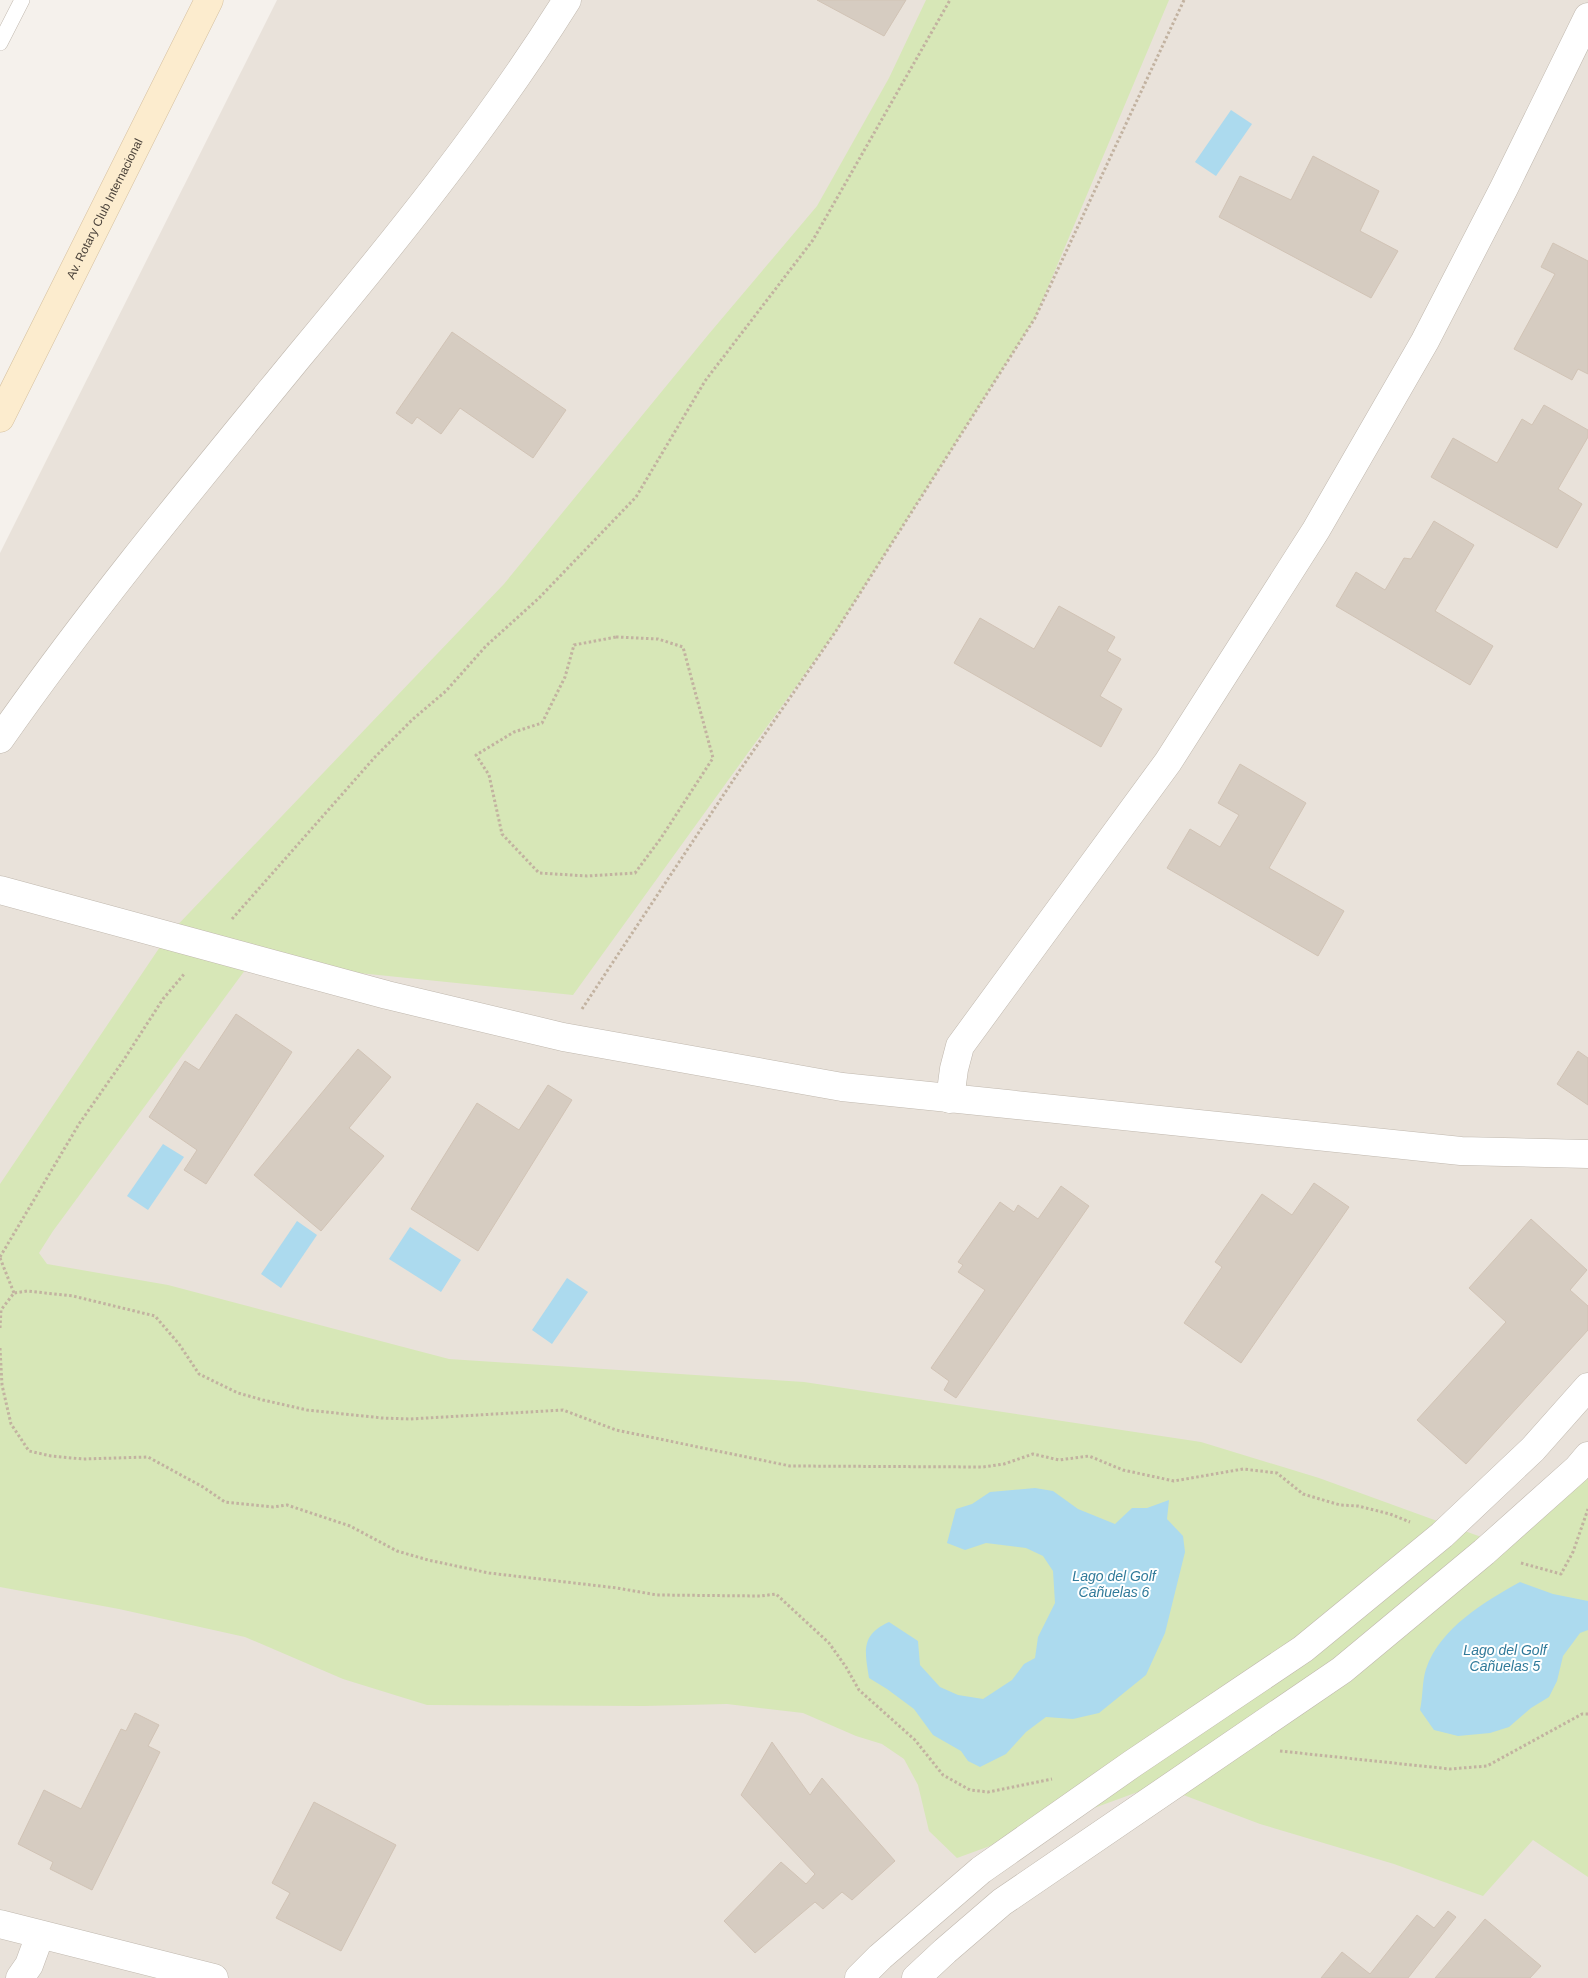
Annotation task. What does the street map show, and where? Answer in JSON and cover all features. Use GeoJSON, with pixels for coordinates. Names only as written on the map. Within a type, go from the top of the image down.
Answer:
{"type":"FeatureCollection","features":[{"type":"Feature","properties":{"kind":"main road","name":"Av. Rotary Club Internacional"},"geometry":{"type":"LineString","coordinates":[[0,418],[209,0]]}},
{"type":"Feature","properties":{"kind":"street"},"geometry":{"type":"LineString","coordinates":[[0,739],[121,575],[409,224],[458,160],[543,39],[567,0]]}},
{"type":"Feature","properties":{"kind":"street"},"geometry":{"type":"LineString","coordinates":[[950,1099],[954,1069],[960,1046],[1168,762],[1316,530],[1358,460],[1434,324],[1504,188],[1588,17]]}},
{"type":"Feature","properties":{"kind":"street"},"geometry":{"type":"LineString","coordinates":[[0,890],[207,948],[387,995],[563,1037],[842,1087],[1461,1151],[1588,1154]]}},
{"type":"Feature","properties":{"kind":"street"},"geometry":{"type":"LineString","coordinates":[[860,1978],[880,1957],[981,1870],[1132,1764],[1303,1650],[1442,1535],[1533,1449],[1588,1387]]}},
{"type":"Feature","properties":{"kind":"street"},"geometry":{"type":"LineString","coordinates":[[916,1978],[1002,1902],[1342,1670],[1484,1552],[1577,1469],[1588,1456]]}},
{"type":"Feature","properties":{"kind":"street"},"geometry":{"type":"LineString","coordinates":[[0,1924],[214,1978]]}},
{"type":"Feature","properties":{"kind":"street"},"geometry":{"type":"LineString","coordinates":[[20,1978],[29,1965],[40,1935]]}},
{"type":"Feature","properties":{"kind":"lane"},"geometry":{"type":"LineString","coordinates":[[0,43],[22,0]]}},
{"type":"Feature","properties":{"kind":"path"},"geometry":{"type":"LineString","coordinates":[[14,1293],[0,1257],[79,1124],[163,999],[375,757],[413,719],[446,691],[486,646],[539,598],[636,497],[705,381],[813,240],[950,0]]}},
{"type":"Feature","properties":{"kind":"path"},"geometry":{"type":"LineString","coordinates":[[563,1037],[738,774],[836,631],[1035,318],[1184,0]]}},
{"type":"Feature","properties":{"kind":"path"},"geometry":{"type":"LineString","coordinates":[[616,637],[658,639],[683,647],[713,758],[661,838],[635,873],[587,876],[539,873],[502,834],[489,775],[476,755],[514,732],[542,723],[565,677],[574,645],[616,637]]}},
{"type":"Feature","properties":{"kind":"path"},"geometry":{"type":"LineString","coordinates":[[0,1328],[1,1310],[14,1293],[27,1291],[74,1296],[155,1316],[180,1344],[199,1374],[238,1393],[307,1410],[410,1419],[563,1410],[616,1430],[790,1466],[866,1468],[983,1467],[1004,1464],[1033,1454],[1059,1460],[1089,1456],[1123,1470],[1174,1481],[1243,1469],[1277,1473],[1303,1494],[1390,1514],[1442,1535]]}},
{"type":"Feature","properties":{"kind":"path"},"geometry":{"type":"LineString","coordinates":[[0,1348],[2,1385],[11,1424],[29,1451],[51,1456],[83,1459],[148,1457],[203,1487],[225,1502],[273,1507],[287,1505],[350,1526],[397,1551],[428,1560],[489,1573],[657,1594],[760,1596],[776,1594],[829,1643],[846,1667],[858,1690],[915,1740],[942,1775],[970,1790],[988,1792],[1058,1778]]}},
{"type":"Feature","properties":{"kind":"path"},"geometry":{"type":"LineString","coordinates":[[1484,1552],[1561,1574],[1573,1552],[1588,1509]]}},
{"type":"Feature","properties":{"kind":"path"},"geometry":{"type":"LineString","coordinates":[[1231,1746],[1450,1770],[1487,1766],[1582,1714],[1588,1714]]}},
{"type":"Feature","properties":{"kind":"shaded area"},"geometry":{"type":"Polygon","coordinates":[[[277,0],[1588,0],[1588,1978],[0,1978],[0,553],[277,0]]]}},
{"type":"Feature","properties":{"kind":"green space"},"geometry":{"type":"Polygon","coordinates":[[[926,0],[1169,0],[1035,318],[836,631],[573,995],[251,962],[53,1231],[39,1253],[47,1264],[168,1285],[449,1359],[804,1382],[1201,1442],[1319,1478],[1506,1546],[1588,1461],[1588,1877],[1533,1840],[1483,1896],[1394,1864],[1260,1824],[1157,1785],[957,1858],[929,1831],[918,1785],[904,1759],[882,1744],[856,1736],[803,1713],[727,1704],[644,1706],[427,1705],[343,1679],[245,1637],[119,1609],[0,1587],[0,1184],[168,935],[504,584],[708,335],[817,206],[889,78],[926,0]]]}},
{"type":"Feature","properties":{"kind":"water"},"geometry":{"type":"Polygon","coordinates":[[[1231,110],[1252,124],[1216,176],[1195,162],[1231,110]]]}},
{"type":"Feature","properties":{"kind":"water"},"geometry":{"type":"Polygon","coordinates":[[[163,1144],[184,1157],[148,1210],[127,1196],[163,1144]]]}},
{"type":"Feature","properties":{"kind":"water"},"geometry":{"type":"Polygon","coordinates":[[[297,1221],[317,1235],[281,1288],[261,1274],[297,1221]]]}},
{"type":"Feature","properties":{"kind":"water"},"geometry":{"type":"Polygon","coordinates":[[[410,1227],[461,1260],[441,1292],[389,1259],[410,1227]]]}},
{"type":"Feature","properties":{"kind":"water"},"geometry":{"type":"Polygon","coordinates":[[[567,1278],[588,1292],[552,1344],[532,1330],[567,1278]]]}},
{"type":"Feature","properties":{"kind":"water","name":"Lago del Golf Cañuelas 6"},"geometry":{"type":"Polygon","coordinates":[[[1035,1488],[1053,1491],[1078,1509],[1115,1524],[1132,1508],[1147,1508],[1169,1500],[1167,1519],[1183,1536],[1185,1552],[1165,1633],[1146,1675],[1099,1713],[1073,1719],[1046,1717],[1026,1732],[1006,1754],[980,1767],[968,1761],[961,1751],[933,1735],[914,1709],[869,1678],[866,1660],[867,1645],[873,1633],[889,1622],[918,1641],[920,1665],[940,1687],[958,1695],[983,1699],[1012,1680],[1024,1664],[1035,1658],[1038,1637],[1055,1603],[1053,1571],[1043,1556],[1026,1548],[986,1543],[965,1550],[947,1543],[956,1509],[972,1504],[990,1492],[1035,1488]]]}},
{"type":"Feature","properties":{"kind":"water","name":"Lago del Golf Cañuelas 5"},"geometry":{"type":"Polygon","coordinates":[[[1520,1582],[1553,1594],[1588,1601],[1588,1630],[1580,1633],[1563,1656],[1557,1681],[1549,1697],[1531,1708],[1509,1727],[1490,1733],[1458,1736],[1434,1730],[1420,1710],[1426,1669],[1433,1654],[1452,1629],[1465,1618],[1492,1598],[1520,1582]]]}},
{"type":"Feature","properties":{"kind":"building"},"geometry":{"type":"Polygon","coordinates":[[[817,0],[906,0],[884,36],[817,0]]]}},
{"type":"Feature","properties":{"kind":"building"},"geometry":{"type":"Polygon","coordinates":[[[1313,156],[1379,191],[1360,231],[1398,251],[1371,298],[1219,217],[1240,176],[1291,200],[1313,156]]]}},
{"type":"Feature","properties":{"kind":"building"},"geometry":{"type":"Polygon","coordinates":[[[1553,243],[1588,261],[1588,374],[1578,369],[1572,380],[1514,349],[1555,274],[1541,267],[1553,243]]]}},
{"type":"Feature","properties":{"kind":"building"},"geometry":{"type":"Polygon","coordinates":[[[452,332],[566,410],[533,458],[460,408],[441,434],[417,417],[412,424],[396,413],[452,332]]]}},
{"type":"Feature","properties":{"kind":"building"},"geometry":{"type":"Polygon","coordinates":[[[1544,405],[1588,430],[1588,437],[1558,489],[1582,504],[1557,548],[1431,477],[1453,438],[1497,463],[1522,419],[1532,425],[1544,405]]]}},
{"type":"Feature","properties":{"kind":"building"},"geometry":{"type":"Polygon","coordinates":[[[1434,521],[1474,545],[1435,611],[1493,646],[1470,685],[1336,606],[1356,572],[1385,590],[1404,558],[1411,559],[1434,521]]]}},
{"type":"Feature","properties":{"kind":"building"},"geometry":{"type":"Polygon","coordinates":[[[1059,606],[1115,637],[1107,651],[1121,659],[1100,696],[1122,709],[1101,747],[954,663],[980,618],[1034,649],[1059,606]]]}},
{"type":"Feature","properties":{"kind":"building"},"geometry":{"type":"Polygon","coordinates":[[[1240,764],[1306,803],[1269,868],[1344,911],[1318,956],[1167,868],[1190,829],[1220,847],[1239,815],[1218,803],[1240,764]]]}},
{"type":"Feature","properties":{"kind":"building"},"geometry":{"type":"Polygon","coordinates":[[[236,1014],[292,1052],[206,1184],[184,1170],[197,1150],[149,1117],[185,1061],[199,1070],[236,1014]]]}},
{"type":"Feature","properties":{"kind":"building"},"geometry":{"type":"Polygon","coordinates":[[[358,1049],[391,1077],[349,1128],[384,1156],[321,1231],[254,1175],[358,1049]]]}},
{"type":"Feature","properties":{"kind":"building"},"geometry":{"type":"Polygon","coordinates":[[[1578,1051],[1588,1058],[1588,1105],[1557,1084],[1578,1051]]]}},
{"type":"Feature","properties":{"kind":"building"},"geometry":{"type":"Polygon","coordinates":[[[548,1085],[572,1100],[478,1251],[411,1209],[477,1103],[519,1130],[548,1085]]]}},
{"type":"Feature","properties":{"kind":"building"},"geometry":{"type":"Polygon","coordinates":[[[1314,1183],[1349,1207],[1241,1363],[1184,1323],[1222,1267],[1215,1262],[1262,1194],[1292,1215],[1314,1183]]]}},
{"type":"Feature","properties":{"kind":"building"},"geometry":{"type":"Polygon","coordinates":[[[1061,1186],[1089,1206],[956,1398],[944,1390],[949,1381],[931,1368],[985,1290],[958,1272],[963,1265],[958,1262],[1000,1202],[1014,1212],[1018,1205],[1038,1219],[1061,1186]]]}},
{"type":"Feature","properties":{"kind":"building"},"geometry":{"type":"Polygon","coordinates":[[[1531,1219],[1587,1270],[1570,1290],[1588,1306],[1588,1330],[1466,1464],[1417,1420],[1506,1322],[1469,1288],[1531,1219]]]}},
{"type":"Feature","properties":{"kind":"building"},"geometry":{"type":"Polygon","coordinates":[[[135,1713],[159,1725],[148,1746],[160,1752],[92,1890],[50,1869],[53,1862],[18,1844],[44,1790],[81,1809],[121,1729],[126,1731],[135,1713]]]}},
{"type":"Feature","properties":{"kind":"building"},"geometry":{"type":"Polygon","coordinates":[[[772,1742],[810,1795],[822,1778],[895,1861],[852,1900],[842,1892],[823,1909],[815,1902],[755,1953],[724,1921],[781,1862],[806,1884],[815,1874],[741,1795],[772,1742]]]}},
{"type":"Feature","properties":{"kind":"building"},"geometry":{"type":"Polygon","coordinates":[[[314,1802],[396,1845],[341,1951],[276,1918],[290,1893],[272,1883],[314,1802]]]}},
{"type":"Feature","properties":{"kind":"building"},"geometry":{"type":"Polygon","coordinates":[[[1448,1911],[1456,1917],[1408,1978],[1321,1978],[1342,1952],[1370,1974],[1417,1915],[1434,1928],[1448,1911]]]}},
{"type":"Feature","properties":{"kind":"building"},"geometry":{"type":"Polygon","coordinates":[[[1485,1919],[1541,1966],[1530,1978],[1435,1978],[1485,1919]]]}}]}
